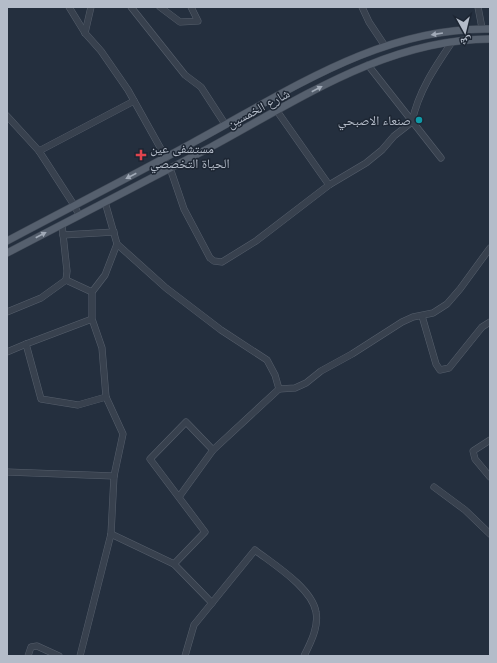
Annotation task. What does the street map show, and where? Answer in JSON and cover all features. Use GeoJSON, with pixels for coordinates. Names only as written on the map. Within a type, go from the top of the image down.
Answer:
{"type":"FeatureCollection","features":[{"type":"Feature","properties":{"kind":"main road","name":"شارع الخمسين"},"geometry":{"type":"LineString","coordinates":[[7,241],[166,158],[225,124],[328,69],[409,38],[460,30],[490,28]]}},
{"type":"Feature","properties":{"kind":"main road"},"geometry":{"type":"LineString","coordinates":[[409,38],[412,50]]}},
{"type":"Feature","properties":{"kind":"main road","name":"شارع الخمسين"},"geometry":{"type":"LineString","coordinates":[[7,253],[209,148],[334,80],[368,65],[412,50],[452,42],[474,39],[490,39]]}},
{"type":"Feature","properties":{"kind":"main road"},"geometry":{"type":"LineString","coordinates":[[202,138],[209,148]]}},
{"type":"Feature","properties":{"kind":"street"},"geometry":{"type":"LineString","coordinates":[[69,7],[85,33],[101,51],[134,102],[166,158]]}},
{"type":"Feature","properties":{"kind":"street"},"geometry":{"type":"LineString","coordinates":[[85,33],[91,7]]}},
{"type":"Feature","properties":{"kind":"street"},"geometry":{"type":"LineString","coordinates":[[131,7],[185,76],[201,87],[225,124]]}},
{"type":"Feature","properties":{"kind":"street"},"geometry":{"type":"LineString","coordinates":[[160,7],[180,22],[198,21],[191,7]]}},
{"type":"Feature","properties":{"kind":"street"},"geometry":{"type":"LineString","coordinates":[[362,7],[369,22],[385,46]]}},
{"type":"Feature","properties":{"kind":"street"},"geometry":{"type":"LineString","coordinates":[[478,7],[482,28]]}},
{"type":"Feature","properties":{"kind":"street"},"geometry":{"type":"LineString","coordinates":[[170,168],[184,209],[210,258],[214,261],[222,262],[256,241],[329,185],[366,163],[382,150],[394,136],[412,122],[415,108],[424,86],[452,42]]}},
{"type":"Feature","properties":{"kind":"street"},"geometry":{"type":"LineString","coordinates":[[368,65],[441,158]]}},
{"type":"Feature","properties":{"kind":"street"},"geometry":{"type":"LineString","coordinates":[[39,151],[134,102]]}},
{"type":"Feature","properties":{"kind":"street"},"geometry":{"type":"LineString","coordinates":[[277,111],[329,185]]}},
{"type":"Feature","properties":{"kind":"street"},"geometry":{"type":"LineString","coordinates":[[7,116],[39,151],[79,215]]}},
{"type":"Feature","properties":{"kind":"street"},"geometry":{"type":"LineString","coordinates":[[105,202],[117,244],[166,288],[221,330],[267,360],[275,375],[279,389]]}},
{"type":"Feature","properties":{"kind":"street"},"geometry":{"type":"LineString","coordinates":[[7,312],[41,298],[66,280],[67,271],[62,224]]}},
{"type":"Feature","properties":{"kind":"street"},"geometry":{"type":"LineString","coordinates":[[63,235],[114,232]]}},
{"type":"Feature","properties":{"kind":"street"},"geometry":{"type":"LineString","coordinates":[[80,656],[111,534],[114,476],[123,434],[106,397],[102,348],[92,319],[92,292],[105,275],[117,244]]}},
{"type":"Feature","properties":{"kind":"street"},"geometry":{"type":"LineString","coordinates":[[179,497],[213,450],[279,389],[295,388],[306,383],[321,371],[352,354],[402,322],[413,317],[433,313],[447,304],[490,248]]}},
{"type":"Feature","properties":{"kind":"street"},"geometry":{"type":"LineString","coordinates":[[66,280],[92,292]]}},
{"type":"Feature","properties":{"kind":"street"},"geometry":{"type":"LineString","coordinates":[[422,316],[436,364],[440,370],[449,368],[482,327],[490,322]]}},
{"type":"Feature","properties":{"kind":"street"},"geometry":{"type":"LineString","coordinates":[[7,352],[92,319]]}},
{"type":"Feature","properties":{"kind":"street"},"geometry":{"type":"LineString","coordinates":[[26,344],[42,400],[78,405],[106,397]]}},
{"type":"Feature","properties":{"kind":"street"},"geometry":{"type":"LineString","coordinates":[[174,564],[205,532],[150,459],[186,422],[213,450]]}},
{"type":"Feature","properties":{"kind":"street"},"geometry":{"type":"LineString","coordinates":[[490,440],[473,451],[475,459],[490,476]]}},
{"type":"Feature","properties":{"kind":"street"},"geometry":{"type":"LineString","coordinates":[[7,472],[114,476]]}},
{"type":"Feature","properties":{"kind":"street"},"geometry":{"type":"LineString","coordinates":[[434,487],[465,510],[490,534]]}},
{"type":"Feature","properties":{"kind":"street"},"geometry":{"type":"LineString","coordinates":[[111,534],[174,564],[212,603]]}},
{"type":"Feature","properties":{"kind":"street"},"geometry":{"type":"LineString","coordinates":[[185,656],[194,625],[255,550],[289,576],[312,600],[317,613],[314,635],[304,656]]}},
{"type":"Feature","properties":{"kind":"street"},"geometry":{"type":"LineString","coordinates":[[28,656],[31,648],[37,646],[59,656]]}},
{"type":"Feature","properties":{"kind":"place","name":"صنعاء الاصبحي"},"geometry":{"type":"Point","coordinates":[419,120]}},
{"type":"Feature","properties":{"kind":"place","name":"مستشفى عين الحياة التخصصي"},"geometry":{"type":"Point","coordinates":[141,155]}}]}
